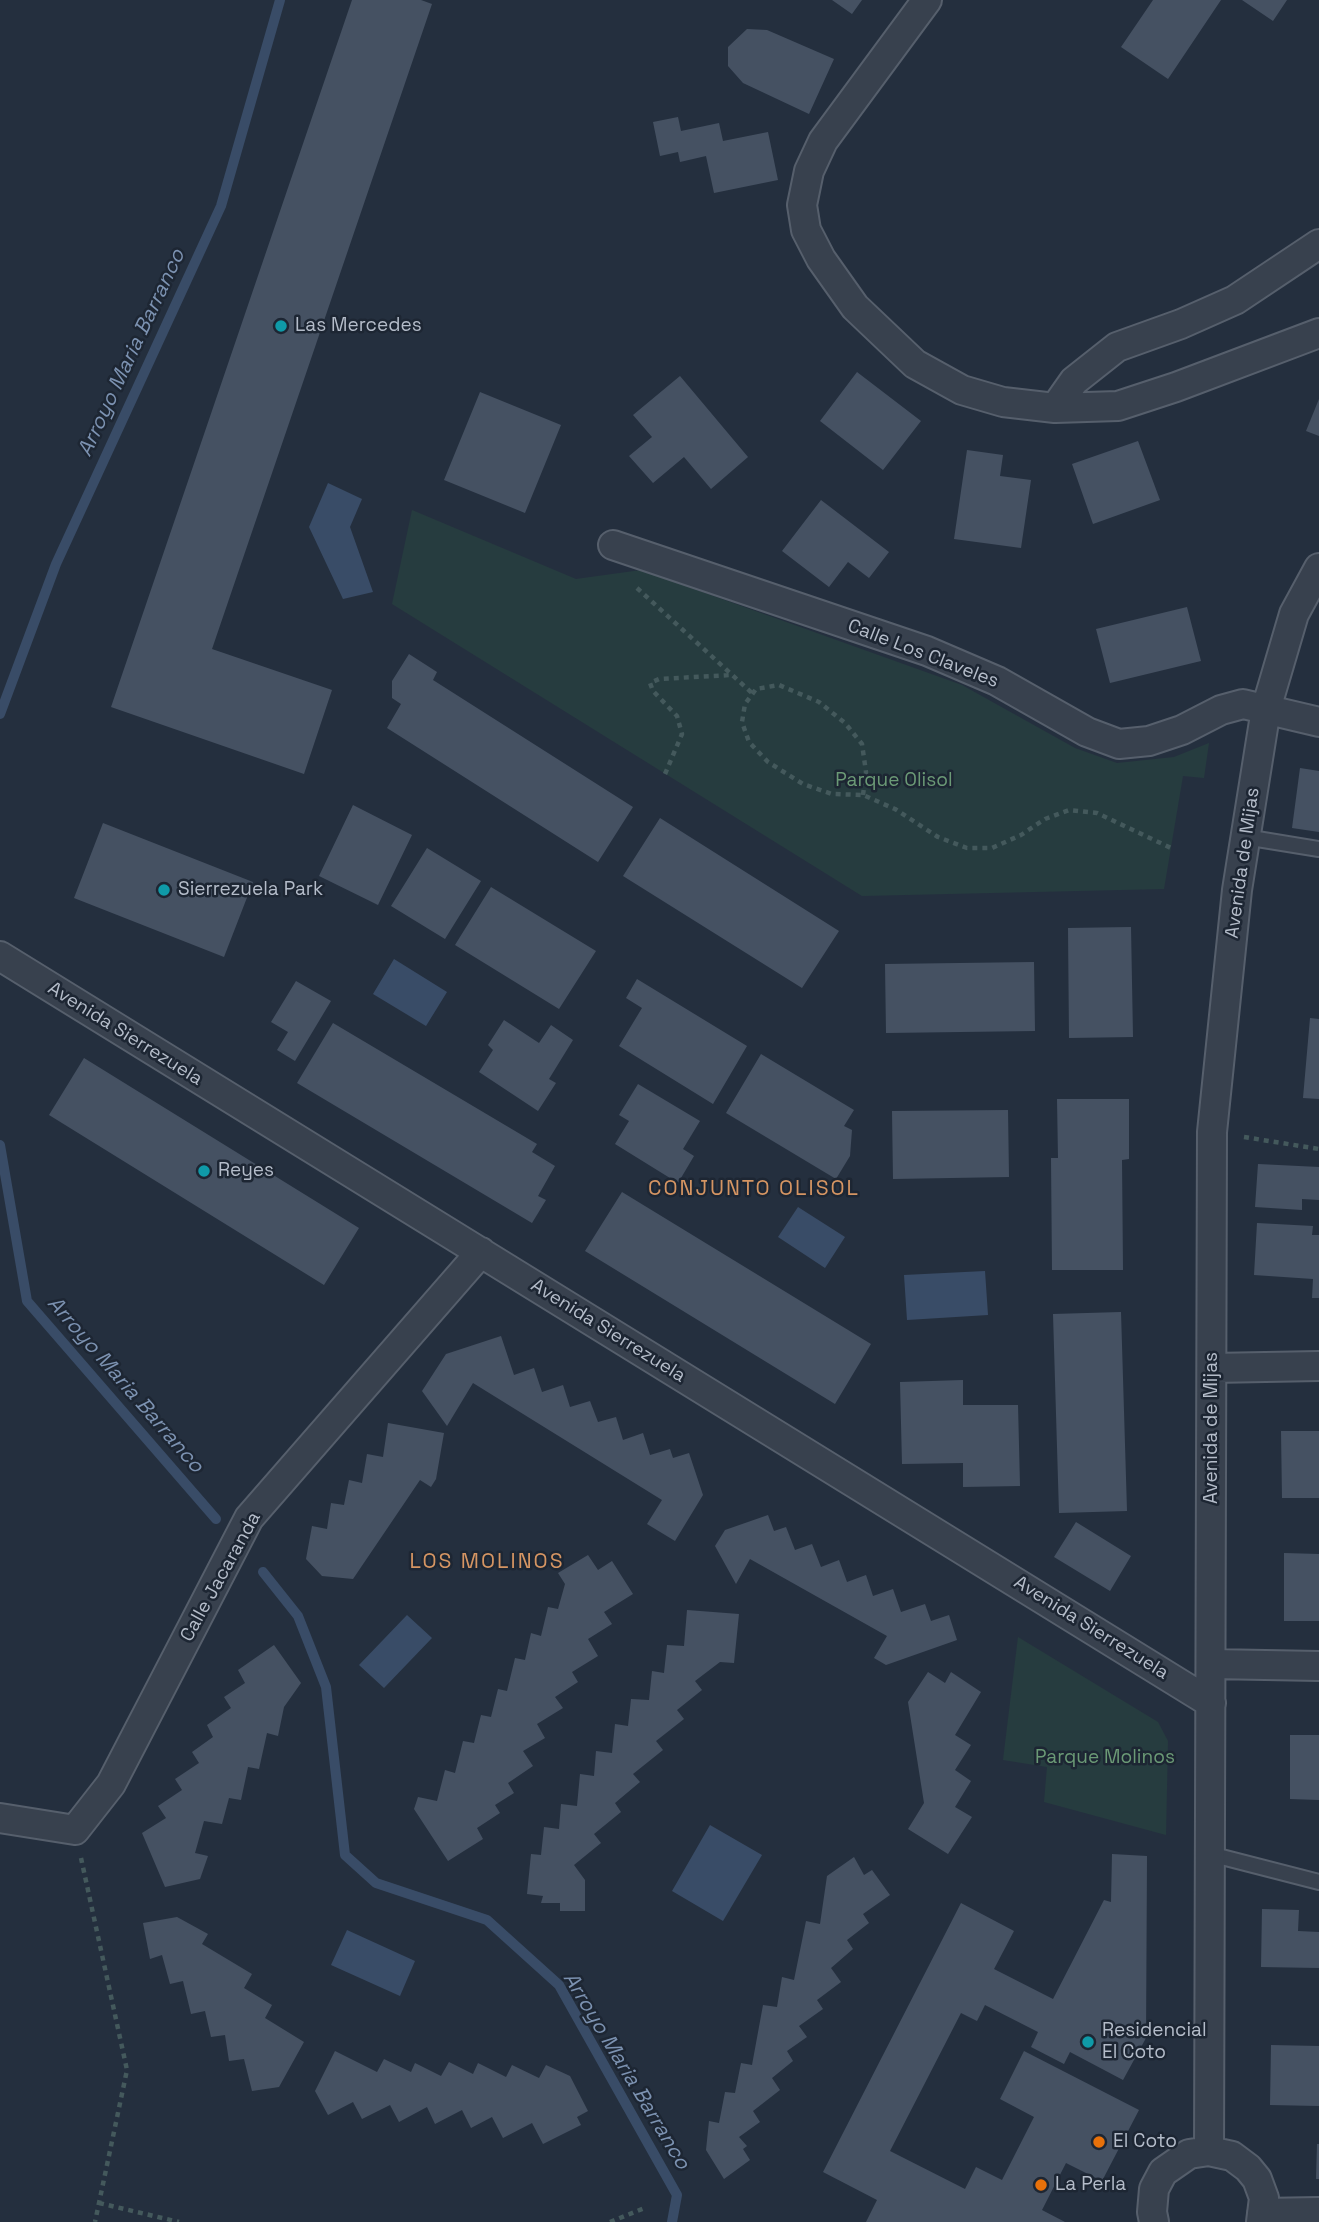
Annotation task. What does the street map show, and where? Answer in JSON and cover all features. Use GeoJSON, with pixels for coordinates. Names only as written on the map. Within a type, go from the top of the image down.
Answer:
{"type":"FeatureCollection","features":[{"type":"Feature","properties":{"kind":"street"},"geometry":{"type":"LineString","coordinates":[[927,0],[823,141],[809,171],[802,205],[806,230],[821,259],[855,307],[915,364],[962,390],[1003,402],[1055,408],[1118,406],[1319,333]]}},
{"type":"Feature","properties":{"kind":"street"},"geometry":{"type":"LineString","coordinates":[[1055,408],[1074,381],[1117,347],[1181,324],[1235,300],[1319,244]]}},
{"type":"Feature","properties":{"kind":"street","name":"Calle Los Claveles"},"geometry":{"type":"LineString","coordinates":[[613,545],[927,651],[998,681],[1087,732],[1119,744],[1182,730],[1221,710],[1244,704],[1319,722]]}},
{"type":"Feature","properties":{"kind":"street","name":"Avenida de Mijas"},"geometry":{"type":"LineString","coordinates":[[1209,2151],[1212,1132],[1245,837],[1266,709],[1294,614],[1319,568]]}},
{"type":"Feature","properties":{"kind":"street","name":"Avenida Sierrezuela"},"geometry":{"type":"LineString","coordinates":[[3,958],[1211,1703]]}},
{"type":"Feature","properties":{"kind":"street","name":"Calle Jacaranda"},"geometry":{"type":"LineString","coordinates":[[75,1830],[111,1784],[249,1518],[481,1252]]}},
{"type":"Feature","properties":{"kind":"street"},"geometry":{"type":"LineString","coordinates":[[1212,1368],[1319,1366]]}},
{"type":"Feature","properties":{"kind":"street"},"geometry":{"type":"LineString","coordinates":[[1212,1664],[1319,1666]]}},
{"type":"Feature","properties":{"kind":"street"},"geometry":{"type":"LineString","coordinates":[[0,1818],[75,1830]]}},
{"type":"Feature","properties":{"kind":"street"},"geometry":{"type":"LineString","coordinates":[[1154,2222],[1154,2189],[1163,2172],[1189,2154],[1209,2151],[1232,2156],[1257,2179],[1264,2198],[1262,2218],[1319,2212]]}},
{"type":"Feature","properties":{"kind":"lane"},"geometry":{"type":"LineString","coordinates":[[1245,837],[1319,849]]}},
{"type":"Feature","properties":{"kind":"lane"},"geometry":{"type":"LineString","coordinates":[[1210,1854],[1319,1882]]}},
{"type":"Feature","properties":{"kind":"path"},"geometry":{"type":"LineString","coordinates":[[631,582],[753,694]]}},
{"type":"Feature","properties":{"kind":"path"},"geometry":{"type":"LineString","coordinates":[[665,774],[682,734],[677,716],[653,691],[650,683],[659,678],[731,675]]}},
{"type":"Feature","properties":{"kind":"path"},"geometry":{"type":"LineString","coordinates":[[863,795],[866,772],[862,744],[845,723],[819,702],[779,685],[756,689],[745,704],[741,722],[749,742],[768,762],[803,784],[832,794],[863,795],[895,809],[938,837],[967,848],[992,848],[1021,835],[1045,818],[1069,810],[1097,813],[1171,848]]}},
{"type":"Feature","properties":{"kind":"path"},"geometry":{"type":"LineString","coordinates":[[1212,1132],[1319,1149]]}},
{"type":"Feature","properties":{"kind":"path"},"geometry":{"type":"LineString","coordinates":[[75,1830],[127,2070],[95,2222]]}},
{"type":"Feature","properties":{"kind":"path"},"geometry":{"type":"LineString","coordinates":[[99,2203],[179,2222]]}},
{"type":"Feature","properties":{"kind":"path"},"geometry":{"type":"LineString","coordinates":[[610,2222],[647,2207]]}},
{"type":"Feature","properties":{"kind":"green space","name":"Parque Olisol"},"geometry":{"type":"Polygon","coordinates":[[[412,510],[576,579],[641,570],[962,685],[1075,748],[1117,763],[1174,757],[1209,743],[1204,778],[1183,776],[1164,889],[862,896],[392,604],[412,510]]]}},
{"type":"Feature","properties":{"kind":"green space","name":"Parque Molinos"},"geometry":{"type":"Polygon","coordinates":[[[1018,1637],[1158,1722],[1168,1741],[1166,1835],[1044,1802],[1047,1767],[1003,1760],[1018,1637]]]}},
{"type":"Feature","properties":{"kind":"water"},"geometry":{"type":"Polygon","coordinates":[[[328,483],[362,499],[350,527],[373,592],[343,599],[309,527],[328,483]]]}},
{"type":"Feature","properties":{"kind":"water"},"geometry":{"type":"Polygon","coordinates":[[[394,959],[447,992],[426,1026],[373,994],[394,959]]]}},
{"type":"Feature","properties":{"kind":"water"},"geometry":{"type":"Polygon","coordinates":[[[798,1207],[845,1237],[825,1268],[778,1237],[798,1207]]]}},
{"type":"Feature","properties":{"kind":"water"},"geometry":{"type":"Polygon","coordinates":[[[985,1271],[988,1315],[907,1320],[904,1275],[985,1271]]]}},
{"type":"Feature","properties":{"kind":"water"},"geometry":{"type":"Polygon","coordinates":[[[407,1615],[432,1638],[384,1688],[359,1665],[407,1615]]]}},
{"type":"Feature","properties":{"kind":"water"},"geometry":{"type":"Polygon","coordinates":[[[710,1825],[762,1855],[723,1921],[672,1891],[710,1825]]]}},
{"type":"Feature","properties":{"kind":"water"},"geometry":{"type":"Polygon","coordinates":[[[347,1930],[415,1961],[400,1996],[331,1965],[347,1930]]]}},
{"type":"Feature","properties":{"kind":"building","name":"Las Mercedes"},"geometry":{"type":"Polygon","coordinates":[[[352,0],[421,0],[432,4],[212,649],[332,690],[304,774],[111,707],[352,0]]]}},
{"type":"Feature","properties":{"kind":"building"},"geometry":{"type":"Polygon","coordinates":[[[832,0],[862,0],[852,14],[832,0]]]}},
{"type":"Feature","properties":{"kind":"building"},"geometry":{"type":"Polygon","coordinates":[[[1153,0],[1221,0],[1168,79],[1121,47],[1153,0]]]}},
{"type":"Feature","properties":{"kind":"building"},"geometry":{"type":"Polygon","coordinates":[[[1242,0],[1287,0],[1273,21],[1242,0]]]}},
{"type":"Feature","properties":{"kind":"building"},"geometry":{"type":"Polygon","coordinates":[[[747,29],[767,30],[834,59],[809,114],[743,83],[728,66],[728,47],[747,29]]]}},
{"type":"Feature","properties":{"kind":"building"},"geometry":{"type":"Polygon","coordinates":[[[678,117],[681,131],[719,123],[723,141],[768,132],[778,180],[714,193],[706,156],[680,162],[678,152],[660,156],[653,122],[678,117]]]}},
{"type":"Feature","properties":{"kind":"building"},"geometry":{"type":"Polygon","coordinates":[[[857,372],[921,421],[883,470],[820,421],[857,372]]]}},
{"type":"Feature","properties":{"kind":"building"},"geometry":{"type":"Polygon","coordinates":[[[680,376],[748,457],[711,489],[684,457],[653,483],[629,456],[652,437],[633,415],[680,376]]]}},
{"type":"Feature","properties":{"kind":"building"},"geometry":{"type":"Polygon","coordinates":[[[480,392],[561,425],[525,513],[444,480],[480,392]]]}},
{"type":"Feature","properties":{"kind":"building"},"geometry":{"type":"Polygon","coordinates":[[[1319,399],[1319,436],[1306,431],[1319,399]]]}},
{"type":"Feature","properties":{"kind":"building"},"geometry":{"type":"Polygon","coordinates":[[[1138,441],[1160,500],[1093,524],[1072,464],[1138,441]]]}},
{"type":"Feature","properties":{"kind":"building"},"geometry":{"type":"Polygon","coordinates":[[[967,450],[1003,455],[1000,476],[1031,480],[1021,548],[954,539],[967,450]]]}},
{"type":"Feature","properties":{"kind":"building"},"geometry":{"type":"Polygon","coordinates":[[[821,500],[889,552],[869,578],[848,562],[829,587],[782,551],[821,500]]]}},
{"type":"Feature","properties":{"kind":"building"},"geometry":{"type":"Polygon","coordinates":[[[1187,607],[1201,661],[1110,683],[1096,629],[1187,607]]]}},
{"type":"Feature","properties":{"kind":"building"},"geometry":{"type":"Polygon","coordinates":[[[409,654],[437,672],[433,680],[633,807],[598,862],[387,728],[401,704],[392,698],[392,681],[409,654]]]}},
{"type":"Feature","properties":{"kind":"building"},"geometry":{"type":"Polygon","coordinates":[[[1300,768],[1319,771],[1319,832],[1292,828],[1300,768]]]}},
{"type":"Feature","properties":{"kind":"building"},"geometry":{"type":"Polygon","coordinates":[[[353,805],[412,835],[378,905],[319,876],[353,805]]]}},
{"type":"Feature","properties":{"kind":"building"},"geometry":{"type":"Polygon","coordinates":[[[660,818],[839,931],[802,988],[623,876],[660,818]]]}},
{"type":"Feature","properties":{"kind":"building","name":"Sierrezuela Park"},"geometry":{"type":"Polygon","coordinates":[[[103,823],[253,882],[224,957],[74,898],[103,823]]]}},
{"type":"Feature","properties":{"kind":"building"},"geometry":{"type":"Polygon","coordinates":[[[427,848],[481,881],[445,939],[391,906],[427,848]]]}},
{"type":"Feature","properties":{"kind":"building"},"geometry":{"type":"Polygon","coordinates":[[[491,887],[596,951],[559,1009],[455,945],[491,887]]]}},
{"type":"Feature","properties":{"kind":"building"},"geometry":{"type":"Polygon","coordinates":[[[1131,927],[1133,1037],[1069,1038],[1068,928],[1131,927]]]}},
{"type":"Feature","properties":{"kind":"building"},"geometry":{"type":"Polygon","coordinates":[[[1034,962],[1035,1031],[886,1033],[885,964],[1034,962]]]}},
{"type":"Feature","properties":{"kind":"building"},"geometry":{"type":"Polygon","coordinates":[[[637,979],[747,1046],[713,1104],[619,1046],[642,1008],[626,998],[637,979]]]}},
{"type":"Feature","properties":{"kind":"building"},"geometry":{"type":"Polygon","coordinates":[[[296,981],[331,1001],[295,1061],[277,1050],[288,1032],[271,1022],[296,981]]]}},
{"type":"Feature","properties":{"kind":"building"},"geometry":{"type":"Polygon","coordinates":[[[1310,1018],[1319,1019],[1319,1099],[1303,1098],[1310,1018]]]}},
{"type":"Feature","properties":{"kind":"building"},"geometry":{"type":"Polygon","coordinates":[[[504,1020],[539,1043],[551,1025],[573,1040],[549,1079],[556,1083],[538,1111],[479,1072],[493,1050],[488,1045],[504,1020]]]}},
{"type":"Feature","properties":{"kind":"building"},"geometry":{"type":"Polygon","coordinates":[[[333,1023],[537,1144],[532,1152],[555,1166],[538,1196],[546,1200],[532,1223],[297,1083],[333,1023]]]}},
{"type":"Feature","properties":{"kind":"building"},"geometry":{"type":"Polygon","coordinates":[[[761,1054],[854,1110],[844,1126],[852,1130],[850,1156],[836,1179],[726,1113],[761,1054]]]}},
{"type":"Feature","properties":{"kind":"building","name":"Reyes"},"geometry":{"type":"Polygon","coordinates":[[[84,1058],[359,1228],[324,1285],[49,1115],[84,1058]]]}},
{"type":"Feature","properties":{"kind":"building"},"geometry":{"type":"Polygon","coordinates":[[[638,1084],[700,1121],[683,1149],[694,1156],[678,1183],[615,1144],[629,1121],[619,1115],[638,1084]]]}},
{"type":"Feature","properties":{"kind":"building"},"geometry":{"type":"Polygon","coordinates":[[[1057,1099],[1129,1099],[1129,1159],[1122,1160],[1123,1270],[1052,1270],[1051,1158],[1058,1158],[1057,1099]]]}},
{"type":"Feature","properties":{"kind":"building"},"geometry":{"type":"Polygon","coordinates":[[[1008,1110],[1009,1177],[893,1179],[892,1111],[1008,1110]]]}},
{"type":"Feature","properties":{"kind":"building"},"geometry":{"type":"Polygon","coordinates":[[[1258,1164],[1319,1167],[1319,1200],[1302,1199],[1302,1210],[1255,1207],[1258,1164]]]}},
{"type":"Feature","properties":{"kind":"building"},"geometry":{"type":"Polygon","coordinates":[[[622,1192],[871,1344],[835,1404],[585,1251],[622,1192]]]}},
{"type":"Feature","properties":{"kind":"building"},"geometry":{"type":"Polygon","coordinates":[[[1257,1223],[1313,1226],[1312,1235],[1319,1235],[1319,1298],[1312,1298],[1313,1279],[1254,1275],[1257,1223]]]}},
{"type":"Feature","properties":{"kind":"building"},"geometry":{"type":"Polygon","coordinates":[[[1121,1312],[1127,1511],[1059,1513],[1053,1314],[1121,1312]]]}},
{"type":"Feature","properties":{"kind":"building"},"geometry":{"type":"Polygon","coordinates":[[[501,1336],[514,1375],[534,1368],[542,1392],[563,1385],[570,1407],[590,1401],[598,1422],[616,1417],[623,1440],[643,1433],[650,1455],[670,1449],[673,1458],[689,1453],[703,1495],[675,1541],[647,1524],[662,1500],[473,1383],[447,1426],[422,1391],[446,1354],[501,1336]]]}},
{"type":"Feature","properties":{"kind":"building"},"geometry":{"type":"Polygon","coordinates":[[[963,1380],[963,1405],[1018,1405],[1020,1486],[963,1487],[963,1463],[902,1464],[900,1382],[963,1380]]]}},
{"type":"Feature","properties":{"kind":"building"},"geometry":{"type":"Polygon","coordinates":[[[388,1423],[444,1433],[436,1479],[431,1487],[420,1480],[353,1579],[322,1576],[306,1559],[312,1526],[327,1529],[331,1503],[344,1505],[349,1480],[362,1483],[367,1454],[383,1457],[388,1423]]]}},
{"type":"Feature","properties":{"kind":"building"},"geometry":{"type":"Polygon","coordinates":[[[1281,1431],[1319,1431],[1319,1498],[1282,1498],[1281,1431]]]}},
{"type":"Feature","properties":{"kind":"building"},"geometry":{"type":"Polygon","coordinates":[[[768,1515],[774,1531],[786,1527],[795,1550],[812,1544],[821,1567],[839,1560],[847,1582],[866,1575],[873,1596],[893,1589],[901,1612],[925,1604],[931,1621],[949,1615],[957,1640],[886,1665],[874,1658],[887,1636],[750,1559],[736,1584],[715,1546],[725,1530],[768,1515]]]}},
{"type":"Feature","properties":{"kind":"building"},"geometry":{"type":"Polygon","coordinates":[[[1076,1522],[1131,1556],[1110,1591],[1054,1557],[1076,1522]]]}},
{"type":"Feature","properties":{"kind":"building"},"geometry":{"type":"Polygon","coordinates":[[[1284,1553],[1319,1554],[1319,1621],[1284,1621],[1284,1553]]]}},
{"type":"Feature","properties":{"kind":"building"},"geometry":{"type":"Polygon","coordinates":[[[588,1555],[598,1570],[612,1561],[633,1594],[604,1612],[612,1624],[588,1639],[598,1656],[572,1672],[578,1682],[555,1697],[563,1708],[537,1724],[545,1738],[523,1751],[533,1766],[508,1783],[514,1793],[495,1805],[500,1813],[477,1828],[483,1839],[448,1861],[414,1809],[418,1797],[437,1801],[445,1770],[455,1773],[463,1741],[474,1743],[481,1715],[491,1717],[498,1689],[507,1691],[515,1658],[525,1660],[531,1633],[541,1636],[548,1607],[558,1609],[565,1584],[558,1573],[588,1555]]]}},
{"type":"Feature","properties":{"kind":"building"},"geometry":{"type":"Polygon","coordinates":[[[687,1610],[739,1614],[734,1663],[720,1662],[695,1681],[702,1690],[677,1710],[684,1719],[656,1741],[663,1750],[633,1774],[640,1782],[615,1803],[621,1812],[594,1834],[601,1843],[574,1865],[585,1880],[585,1911],[560,1911],[560,1903],[541,1903],[543,1896],[527,1894],[531,1854],[541,1855],[544,1827],[559,1829],[561,1804],[577,1806],[580,1774],[594,1776],[596,1751],[612,1753],[615,1724],[628,1726],[631,1699],[649,1700],[652,1671],[664,1673],[667,1645],[684,1646],[687,1610]]]}},
{"type":"Feature","properties":{"kind":"building"},"geometry":{"type":"Polygon","coordinates":[[[274,1645],[301,1683],[284,1707],[278,1736],[267,1733],[259,1769],[248,1767],[241,1800],[229,1798],[222,1824],[204,1821],[195,1853],[208,1856],[200,1879],[165,1887],[142,1833],[166,1818],[158,1806],[182,1790],[175,1779],[199,1763],[192,1752],[213,1737],[207,1725],[231,1708],[224,1697],[245,1683],[238,1670],[274,1645]]]}},
{"type":"Feature","properties":{"kind":"building"},"geometry":{"type":"Polygon","coordinates":[[[928,1672],[945,1683],[951,1672],[981,1692],[955,1735],[971,1745],[955,1770],[971,1781],[955,1807],[972,1817],[948,1854],[908,1829],[924,1803],[908,1702],[928,1672]]]}},
{"type":"Feature","properties":{"kind":"building"},"geometry":{"type":"Polygon","coordinates":[[[1290,1735],[1319,1735],[1319,1800],[1290,1799],[1290,1735]]]}},
{"type":"Feature","properties":{"kind":"building","name":"Residencial El Coto"},"geometry":{"type":"Polygon","coordinates":[[[1112,1854],[1147,1856],[1146,2038],[1123,2080],[1070,2052],[1064,2064],[1031,2047],[1038,2032],[985,2005],[977,2021],[961,2013],[890,2151],[965,2189],[976,2167],[1002,2180],[1034,2117],[1000,2099],[1024,2051],[1139,2110],[1102,2181],[1066,2163],[1042,2210],[1065,2222],[866,2222],[877,2200],[823,2172],[961,1903],[1014,1931],[994,1969],[1053,1999],[1104,1900],[1111,1902],[1112,1854]]]}},
{"type":"Feature","properties":{"kind":"building"},"geometry":{"type":"Polygon","coordinates":[[[854,1857],[864,1875],[872,1870],[890,1895],[863,1914],[869,1923],[847,1940],[853,1949],[831,1968],[841,1982],[817,2000],[823,2009],[799,2026],[807,2037],[787,2051],[793,2061],[772,2078],[780,2090],[753,2111],[760,2122],[739,2137],[747,2146],[743,2149],[750,2160],[724,2179],[706,2150],[709,2121],[719,2123],[725,2092],[735,2093],[741,2063],[752,2065],[763,2005],[777,2007],[782,1977],[794,1980],[806,1921],[820,1924],[827,1876],[854,1857]]]}},
{"type":"Feature","properties":{"kind":"building"},"geometry":{"type":"Polygon","coordinates":[[[1262,1909],[1299,1910],[1298,1931],[1319,1932],[1319,1968],[1261,1967],[1262,1909]]]}},
{"type":"Feature","properties":{"kind":"building"},"geometry":{"type":"Polygon","coordinates":[[[177,1917],[208,1934],[202,1944],[252,1974],[244,1988],[272,2005],[265,2018],[304,2042],[279,2087],[252,2091],[244,2059],[229,2061],[225,2035],[211,2037],[205,2011],[191,2014],[183,1981],[170,1984],[162,1955],[150,1959],[143,1923],[177,1917]]]}},
{"type":"Feature","properties":{"kind":"building"},"geometry":{"type":"Polygon","coordinates":[[[1271,2045],[1319,2046],[1319,2106],[1270,2105],[1271,2045]]]}},
{"type":"Feature","properties":{"kind":"building"},"geometry":{"type":"Polygon","coordinates":[[[335,2051],[377,2072],[384,2059],[411,2072],[415,2063],[441,2076],[449,2062],[473,2074],[478,2063],[506,2077],[512,2065],[539,2078],[546,2065],[570,2076],[588,2111],[577,2117],[581,2125],[543,2144],[532,2123],[503,2138],[492,2117],[471,2128],[462,2110],[435,2124],[427,2107],[399,2122],[390,2105],[362,2119],[353,2102],[328,2115],[315,2091],[335,2051]]]}},
{"type":"Feature","properties":{"kind":"building"},"geometry":{"type":"Polygon","coordinates":[[[1319,2144],[1319,2179],[1316,2179],[1319,2144]]]}},
{"type":"Feature","properties":{"kind":"waterway","name":"Arroyo Maria Barranco"},"geometry":{"type":"LineString","coordinates":[[0,714],[56,564],[221,206],[280,0]]}},
{"type":"Feature","properties":{"kind":"waterway","name":"Arroyo Maria Barranco"},"geometry":{"type":"LineString","coordinates":[[0,1145],[27,1301],[216,1519]]}},
{"type":"Feature","properties":{"kind":"waterway","name":"Arroyo Maria Barranco"},"geometry":{"type":"LineString","coordinates":[[263,1572],[298,1616],[326,1687],[345,1855],[376,1883],[487,1920],[559,1985],[677,2195],[672,2222]]}},
{"type":"Feature","properties":{"kind":"place","name":"Las Mercedes"},"geometry":{"type":"Point","coordinates":[281,326]}},
{"type":"Feature","properties":{"kind":"place","name":"Sierrezuela Park"},"geometry":{"type":"Point","coordinates":[164,890]}},
{"type":"Feature","properties":{"kind":"place","name":"Reyes"},"geometry":{"type":"Point","coordinates":[204,1171]}},
{"type":"Feature","properties":{"kind":"place","name":"Residencial El Coto"},"geometry":{"type":"Point","coordinates":[1088,2042]}},
{"type":"Feature","properties":{"kind":"place","name":"El Coto"},"geometry":{"type":"Point","coordinates":[1099,2142]}},
{"type":"Feature","properties":{"kind":"place","name":"La Perla"},"geometry":{"type":"Point","coordinates":[1041,2185]}},
{"type":"Feature","properties":{"kind":"district","name":"CONJUNTO OLISOL"},"geometry":{"type":"Point","coordinates":[754,1189]}},
{"type":"Feature","properties":{"kind":"district","name":"LOS MOLINOS"},"geometry":{"type":"Point","coordinates":[487,1562]}}]}
